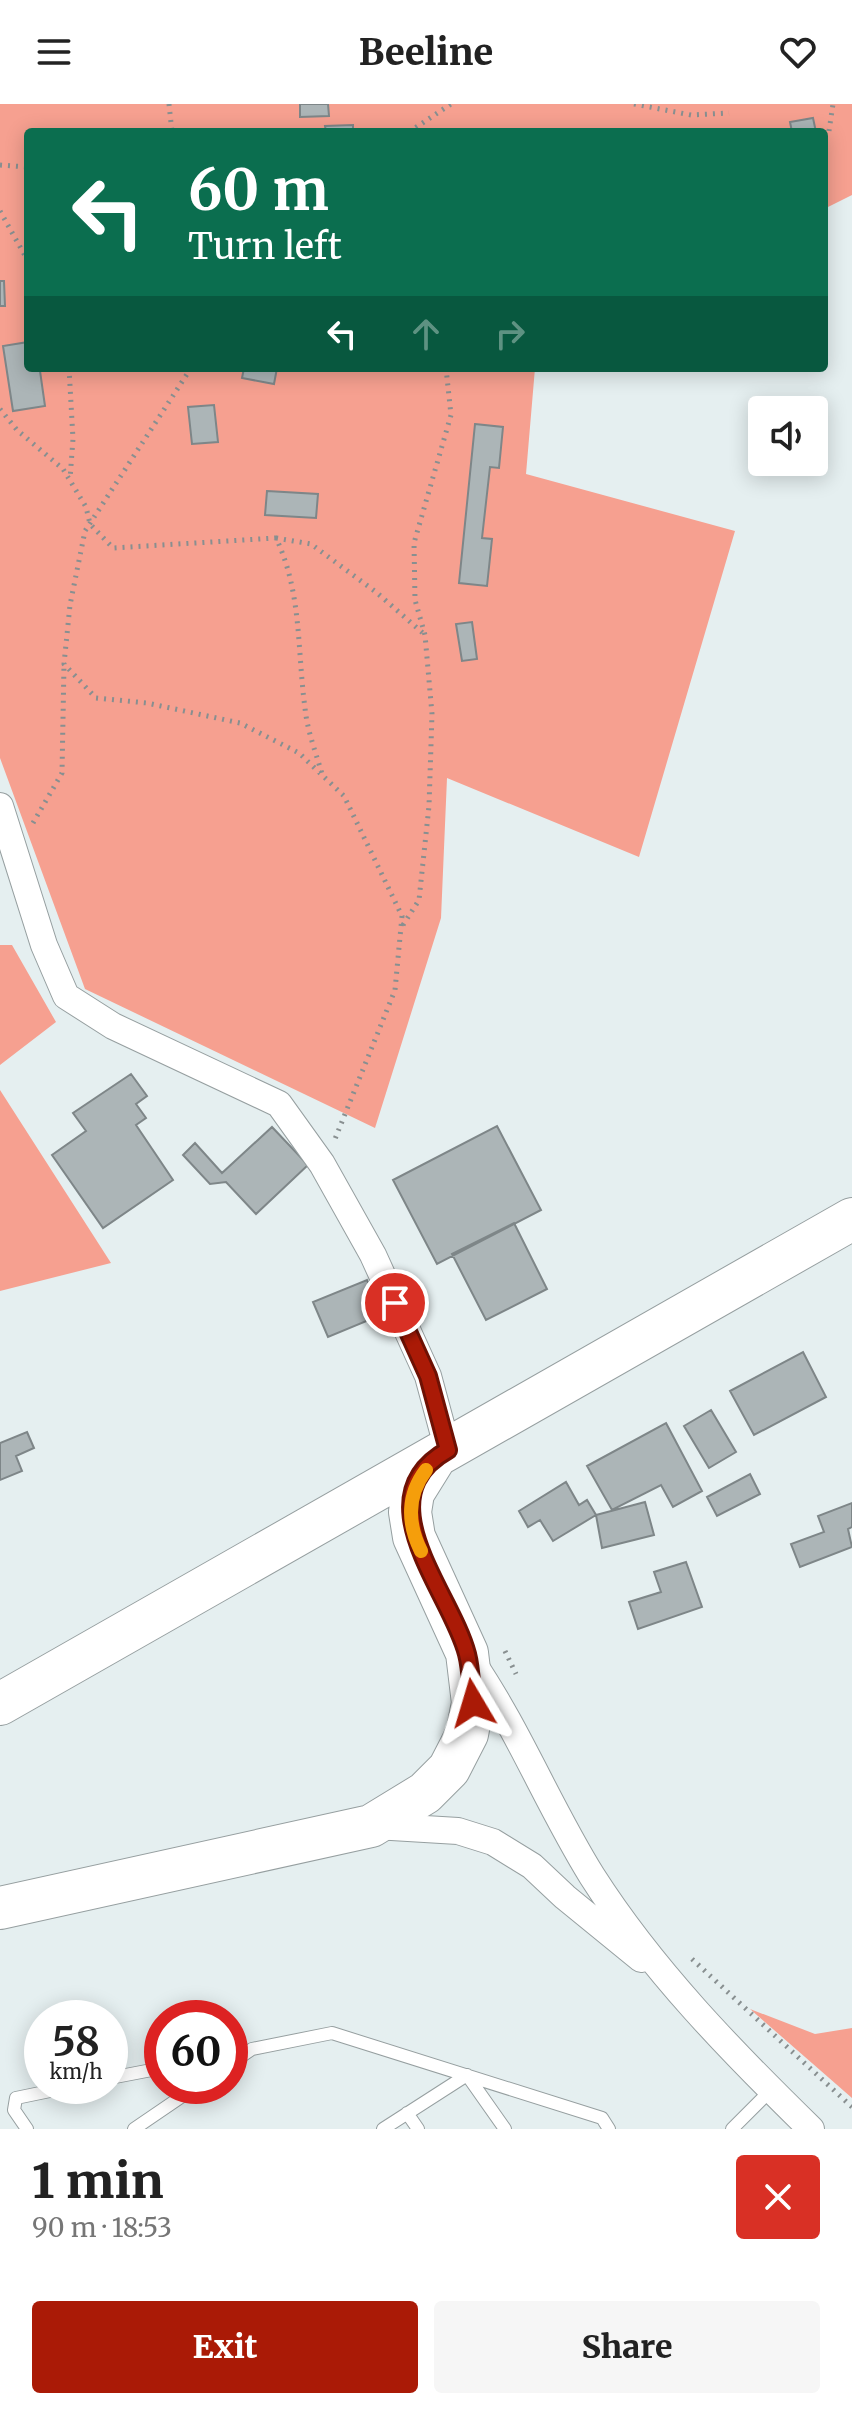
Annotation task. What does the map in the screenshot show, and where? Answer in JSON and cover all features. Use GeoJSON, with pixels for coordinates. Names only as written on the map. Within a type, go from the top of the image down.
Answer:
{"type":"FeatureCollection","features":[{"type":"Feature","properties":{"kind":"main road"},"geometry":{"type":"LineString","coordinates":[[0,1704],[852,1219]]}},
{"type":"Feature","properties":{"kind":"main road"},"geometry":{"type":"LineString","coordinates":[[414,1537],[410,1512],[413,1493],[442,1453]]}},
{"type":"Feature","properties":{"kind":"main road"},"geometry":{"type":"LineString","coordinates":[[0,1908],[371,1826],[425,1793],[449,1769],[467,1734],[484,1648],[414,1537],[393,1521],[342,1509]]}},
{"type":"Feature","properties":{"kind":"street"},"geometry":{"type":"LineString","coordinates":[[0,806],[44,945],[66,996],[113,1026],[279,1104],[327,1173],[373,1255],[428,1376],[442,1453]]}},
{"type":"Feature","properties":{"kind":"street"},"geometry":{"type":"LineString","coordinates":[[484,1648],[505,1710],[592,1875],[666,1978],[811,2129]]}},
{"type":"Feature","properties":{"kind":"street"},"geometry":{"type":"LineString","coordinates":[[371,1826],[458,1831],[493,1842],[532,1866],[565,1897],[666,1978]]}},
{"type":"Feature","properties":{"kind":"lane"},"geometry":{"type":"LineString","coordinates":[[248,2050],[332,2033],[602,2118],[609,2129]]}},
{"type":"Feature","properties":{"kind":"lane"},"geometry":{"type":"LineString","coordinates":[[248,2052],[252,2049]]}},
{"type":"Feature","properties":{"kind":"lane"},"geometry":{"type":"LineString","coordinates":[[383,2129],[467,2075]]}},
{"type":"Feature","properties":{"kind":"lane"},"geometry":{"type":"LineString","coordinates":[[467,2075],[505,2129]]}},
{"type":"Feature","properties":{"kind":"lane"},"geometry":{"type":"LineString","coordinates":[[732,2129],[771,2090]]}},
{"type":"Feature","properties":{"kind":"lane"},"geometry":{"type":"LineString","coordinates":[[24,2096],[16,2098],[14,2110],[27,2129]]}},
{"type":"Feature","properties":{"kind":"lane"},"geometry":{"type":"LineString","coordinates":[[134,2129],[171,2104]]}},
{"type":"Feature","properties":{"kind":"lane"},"geometry":{"type":"LineString","coordinates":[[407,2113],[418,2129]]}},
{"type":"Feature","properties":{"kind":"path"},"geometry":{"type":"LineString","coordinates":[[169,104],[172,128]]}},
{"type":"Feature","properties":{"kind":"path"},"geometry":{"type":"LineString","coordinates":[[415,128],[451,104]]}},
{"type":"Feature","properties":{"kind":"path"},"geometry":{"type":"LineString","coordinates":[[634,104],[691,115],[729,113]]}},
{"type":"Feature","properties":{"kind":"path"},"geometry":{"type":"LineString","coordinates":[[829,131],[833,104]]}},
{"type":"Feature","properties":{"kind":"path"},"geometry":{"type":"LineString","coordinates":[[0,165],[24,167]]}},
{"type":"Feature","properties":{"kind":"path"},"geometry":{"type":"LineString","coordinates":[[0,211],[24,254]]}},
{"type":"Feature","properties":{"kind":"path"},"geometry":{"type":"LineString","coordinates":[[69,372],[73,439],[70,479]]}},
{"type":"Feature","properties":{"kind":"path"},"geometry":{"type":"LineString","coordinates":[[8,838],[27,832],[62,773],[64,664],[70,605],[85,531],[188,372]]}},
{"type":"Feature","properties":{"kind":"path"},"geometry":{"type":"LineString","coordinates":[[400,930],[419,900],[429,806],[432,714],[425,635],[415,600],[414,543],[451,415],[446,372]]}},
{"type":"Feature","properties":{"kind":"path"},"geometry":{"type":"LineString","coordinates":[[0,409],[70,479],[86,507],[90,524],[113,548],[276,538],[311,544],[376,592],[425,635]]}},
{"type":"Feature","properties":{"kind":"path"},"geometry":{"type":"LineString","coordinates":[[276,538],[290,568],[300,629],[305,710],[323,776]]}},
{"type":"Feature","properties":{"kind":"path"},"geometry":{"type":"LineString","coordinates":[[64,664],[96,698],[147,703],[240,723],[299,753],[344,796],[402,916],[395,990],[349,1101],[327,1173]]}},
{"type":"Feature","properties":{"kind":"path"},"geometry":{"type":"LineString","coordinates":[[484,1648],[521,1684]]}},
{"type":"Feature","properties":{"kind":"path"},"geometry":{"type":"LineString","coordinates":[[684,1952],[852,2107]]}},
{"type":"Feature","properties":{"kind":"shaded area"},"geometry":{"type":"Polygon","coordinates":[[[0,104],[852,104],[852,195],[828,207],[828,128],[24,128],[24,372],[535,372],[526,474],[735,531],[639,857],[447,778],[441,918],[375,1128],[85,989],[0,758],[0,104]]]}},
{"type":"Feature","properties":{"kind":"shaded area"},"geometry":{"type":"Polygon","coordinates":[[[0,945],[12,945],[56,1022],[0,1065],[0,945]]]}},
{"type":"Feature","properties":{"kind":"shaded area"},"geometry":{"type":"Polygon","coordinates":[[[0,1090],[111,1263],[0,1291],[0,1090]]]}},
{"type":"Feature","properties":{"kind":"shaded area"},"geometry":{"type":"Polygon","coordinates":[[[750,2009],[815,2034],[852,2028],[852,2098],[750,2009]]]}},
{"type":"Feature","properties":{"kind":"building"},"geometry":{"type":"Polygon","coordinates":[[[300,104],[328,104],[329,116],[300,117],[300,104]]]}},
{"type":"Feature","properties":{"kind":"building"},"geometry":{"type":"Polygon","coordinates":[[[813,118],[815,128],[791,128],[790,122],[813,118]]]}},
{"type":"Feature","properties":{"kind":"building"},"geometry":{"type":"Polygon","coordinates":[[[353,125],[353,128],[325,128],[353,125]]]}},
{"type":"Feature","properties":{"kind":"building"},"geometry":{"type":"Polygon","coordinates":[[[0,281],[4,281],[5,306],[0,306],[0,281]]]}},
{"type":"Feature","properties":{"kind":"building"},"geometry":{"type":"Polygon","coordinates":[[[24,343],[24,372],[40,372],[45,406],[13,411],[3,346],[24,343]]]}},
{"type":"Feature","properties":{"kind":"building"},"geometry":{"type":"Polygon","coordinates":[[[243,372],[276,372],[274,384],[242,378],[243,372]]]}},
{"type":"Feature","properties":{"kind":"building"},"geometry":{"type":"Polygon","coordinates":[[[214,405],[218,442],[192,444],[188,407],[214,405]]]}},
{"type":"Feature","properties":{"kind":"building"},"geometry":{"type":"Polygon","coordinates":[[[475,424],[503,427],[499,468],[490,467],[482,538],[492,539],[487,586],[459,583],[475,424]]]}},
{"type":"Feature","properties":{"kind":"building"},"geometry":{"type":"Polygon","coordinates":[[[267,491],[318,494],[316,518],[265,515],[267,491]]]}},
{"type":"Feature","properties":{"kind":"building"},"geometry":{"type":"Polygon","coordinates":[[[472,622],[477,659],[462,661],[456,624],[472,622]]]}},
{"type":"Feature","properties":{"kind":"building"},"geometry":{"type":"Polygon","coordinates":[[[131,1074],[147,1096],[136,1104],[146,1118],[136,1125],[173,1180],[103,1228],[52,1155],[86,1131],[73,1113],[131,1074]]]}},
{"type":"Feature","properties":{"kind":"building"},"geometry":{"type":"Polygon","coordinates":[[[497,1126],[541,1210],[437,1264],[393,1180],[497,1126]]]}},
{"type":"Feature","properties":{"kind":"building"},"geometry":{"type":"Polygon","coordinates":[[[272,1127],[308,1165],[256,1214],[226,1182],[210,1184],[183,1155],[195,1143],[222,1173],[272,1127]]]}},
{"type":"Feature","properties":{"kind":"building"},"geometry":{"type":"Polygon","coordinates":[[[514,1223],[547,1289],[486,1320],[452,1254],[514,1223]]]}},
{"type":"Feature","properties":{"kind":"building"},"geometry":{"type":"Polygon","coordinates":[[[367,1280],[381,1315],[328,1337],[313,1302],[367,1280]]]}},
{"type":"Feature","properties":{"kind":"building"},"geometry":{"type":"Polygon","coordinates":[[[803,1352],[826,1397],[754,1435],[730,1391],[803,1352]]]}},
{"type":"Feature","properties":{"kind":"building"},"geometry":{"type":"Polygon","coordinates":[[[711,1410],[736,1452],[709,1468],[684,1426],[711,1410]]]}},
{"type":"Feature","properties":{"kind":"building"},"geometry":{"type":"Polygon","coordinates":[[[666,1423],[702,1491],[673,1507],[661,1485],[612,1510],[587,1466],[666,1423]]]}},
{"type":"Feature","properties":{"kind":"building"},"geometry":{"type":"Polygon","coordinates":[[[27,1432],[34,1448],[16,1456],[22,1471],[0,1480],[0,1443],[27,1432]]]}},
{"type":"Feature","properties":{"kind":"building"},"geometry":{"type":"Polygon","coordinates":[[[750,1474],[760,1494],[717,1516],[707,1497],[750,1474]]]}},
{"type":"Feature","properties":{"kind":"building"},"geometry":{"type":"Polygon","coordinates":[[[566,1482],[579,1505],[587,1500],[596,1515],[553,1541],[540,1520],[528,1527],[519,1511],[566,1482]]]}},
{"type":"Feature","properties":{"kind":"building"},"geometry":{"type":"Polygon","coordinates":[[[645,1502],[654,1535],[602,1548],[596,1515],[645,1502]]]}},
{"type":"Feature","properties":{"kind":"building"},"geometry":{"type":"Polygon","coordinates":[[[852,1503],[852,1527],[848,1529],[852,1547],[800,1567],[791,1544],[824,1532],[818,1516],[852,1503]]]}},
{"type":"Feature","properties":{"kind":"building"},"geometry":{"type":"Polygon","coordinates":[[[686,1562],[702,1607],[638,1629],[629,1602],[661,1592],[654,1572],[686,1562]]]}},
{"type":"Feature","properties":{"kind":"slow traffic"},"geometry":{"type":"LineString","coordinates":[[421,1551],[414,1537],[410,1512],[413,1493],[426,1470]]}},
{"type":"Feature","properties":{"kind":"route"},"geometry":{"type":"LineString","coordinates":[[395,1303],[428,1376],[448,1450],[436,1456],[413,1493],[410,1512],[414,1537],[467,1653],[473,1703]]}}]}
